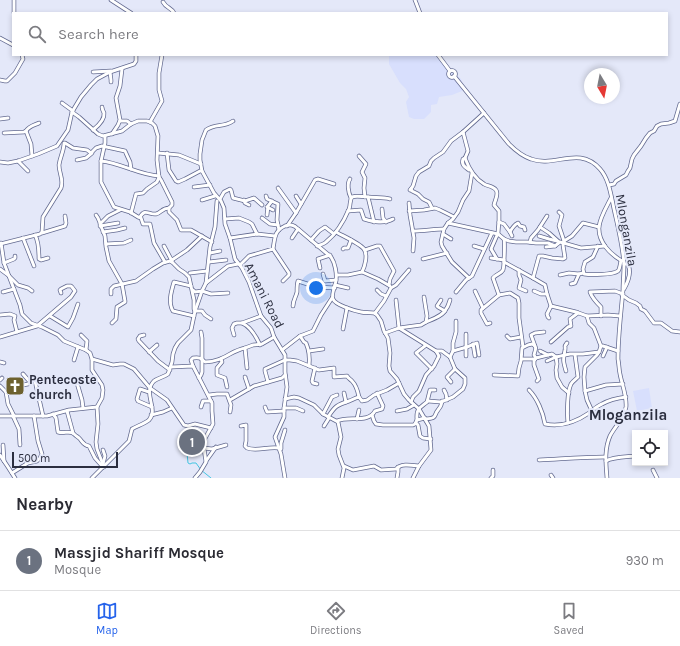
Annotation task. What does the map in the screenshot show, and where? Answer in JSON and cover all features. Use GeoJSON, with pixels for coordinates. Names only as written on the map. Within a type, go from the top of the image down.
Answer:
{"type":"FeatureCollection","features":[{"type":"Feature","properties":{"kind":"street"},"geometry":{"type":"LineString","coordinates":[[14,0],[14,12]]}},
{"type":"Feature","properties":{"kind":"street"},"geometry":{"type":"LineString","coordinates":[[111,0],[130,12]]}},
{"type":"Feature","properties":{"kind":"street"},"geometry":{"type":"LineString","coordinates":[[415,0],[420,12]]}},
{"type":"Feature","properties":{"kind":"street"},"geometry":{"type":"LineString","coordinates":[[164,2],[167,7],[173,12]]}},
{"type":"Feature","properties":{"kind":"street"},"geometry":{"type":"LineString","coordinates":[[0,38],[12,45]]}},
{"type":"Feature","properties":{"kind":"street"},"geometry":{"type":"LineString","coordinates":[[0,80],[8,81],[15,73],[22,60],[22,56]]}},
{"type":"Feature","properties":{"kind":"street"},"geometry":{"type":"LineString","coordinates":[[42,233],[44,218],[62,184],[59,166],[64,148],[63,142],[68,130],[72,111],[91,84],[104,75],[134,64],[136,61],[136,56]]}},
{"type":"Feature","properties":{"kind":"street"},"geometry":{"type":"LineString","coordinates":[[150,122],[162,101],[159,90],[159,73],[162,56]]}},
{"type":"Feature","properties":{"kind":"street","name":"Mlonganzila"},"geometry":{"type":"LineString","coordinates":[[439,56],[450,71],[448,74],[449,76],[454,76],[516,151],[531,160],[541,161],[580,157],[594,164],[600,169],[608,185],[621,244],[623,262],[618,351],[619,371],[626,396],[625,411],[607,445],[605,457],[607,478]]}},
{"type":"Feature","properties":{"kind":"street"},"geometry":{"type":"LineString","coordinates":[[112,134],[120,121],[116,98],[120,85],[122,68]]}},
{"type":"Feature","properties":{"kind":"street"},"geometry":{"type":"LineString","coordinates":[[93,72],[111,72]]}},
{"type":"Feature","properties":{"kind":"street"},"geometry":{"type":"LineString","coordinates":[[101,72],[104,75]]}},
{"type":"Feature","properties":{"kind":"street"},"geometry":{"type":"LineString","coordinates":[[111,72],[111,82]]}},
{"type":"Feature","properties":{"kind":"street"},"geometry":{"type":"LineString","coordinates":[[62,103],[100,135],[105,136],[122,131],[138,121],[150,122],[155,126],[158,136],[157,160],[159,177],[172,202],[172,205],[156,214],[146,212],[140,217]]}},
{"type":"Feature","properties":{"kind":"street"},"geometry":{"type":"LineString","coordinates":[[608,185],[614,184],[626,175],[634,155],[648,135],[654,131],[657,126],[675,121],[680,104]]}},
{"type":"Feature","properties":{"kind":"street"},"geometry":{"type":"LineString","coordinates":[[93,130],[103,119],[104,114],[102,107]]}},
{"type":"Feature","properties":{"kind":"street"},"geometry":{"type":"LineString","coordinates":[[432,208],[429,202],[411,190],[416,176],[429,166],[434,158],[443,152],[451,141],[484,113]]}},
{"type":"Feature","properties":{"kind":"street"},"geometry":{"type":"LineString","coordinates":[[1,118],[8,118]]}},
{"type":"Feature","properties":{"kind":"street"},"geometry":{"type":"LineString","coordinates":[[120,121],[127,121],[131,124]]}},
{"type":"Feature","properties":{"kind":"street","name":"Amani Road"},"geometry":{"type":"LineString","coordinates":[[233,121],[226,125],[214,126],[206,130],[200,150],[202,171],[224,208],[225,224],[235,259],[249,282],[261,316],[271,328],[274,337],[284,355],[286,387],[284,419],[275,437],[281,452],[285,478]]}},
{"type":"Feature","properties":{"kind":"street"},"geometry":{"type":"LineString","coordinates":[[4,134],[26,131],[39,123]]}},
{"type":"Feature","properties":{"kind":"street"},"geometry":{"type":"LineString","coordinates":[[26,131],[31,144],[32,156]]}},
{"type":"Feature","properties":{"kind":"street"},"geometry":{"type":"LineString","coordinates":[[463,132],[468,151],[465,158],[471,172],[483,183],[496,190],[497,197],[494,206],[499,210],[498,234],[491,249],[497,259]]}},
{"type":"Feature","properties":{"kind":"street"},"geometry":{"type":"LineString","coordinates":[[105,136],[101,161],[102,186],[114,207],[140,217],[143,224],[150,224],[154,244],[165,262]]}},
{"type":"Feature","properties":{"kind":"street"},"geometry":{"type":"LineString","coordinates":[[63,142],[73,148],[86,150],[92,153]]}},
{"type":"Feature","properties":{"kind":"street"},"geometry":{"type":"LineString","coordinates":[[0,162],[18,162],[57,146],[63,142]]}},
{"type":"Feature","properties":{"kind":"street"},"geometry":{"type":"LineString","coordinates":[[77,160],[86,158],[98,148],[104,146],[125,152],[130,162],[131,169]]}},
{"type":"Feature","properties":{"kind":"street"},"geometry":{"type":"LineString","coordinates":[[158,153],[179,154],[201,164]]}},
{"type":"Feature","properties":{"kind":"street"},"geometry":{"type":"LineString","coordinates":[[167,153],[169,170],[176,182],[202,171]]}},
{"type":"Feature","properties":{"kind":"street"},"geometry":{"type":"LineString","coordinates":[[358,156],[366,164],[362,172],[365,177],[364,188],[374,222]]}},
{"type":"Feature","properties":{"kind":"street"},"geometry":{"type":"LineString","coordinates":[[101,161],[159,177]]}},
{"type":"Feature","properties":{"kind":"street"},"geometry":{"type":"LineString","coordinates":[[18,162],[28,171]]}},
{"type":"Feature","properties":{"kind":"street"},"geometry":{"type":"LineString","coordinates":[[469,278],[453,263],[442,244],[444,229],[459,211],[463,200],[469,191],[471,172]]}},
{"type":"Feature","properties":{"kind":"street"},"geometry":{"type":"LineString","coordinates":[[131,213],[137,194],[143,193],[147,188],[157,182],[159,177]]}},
{"type":"Feature","properties":{"kind":"street"},"geometry":{"type":"LineString","coordinates":[[317,246],[326,242],[335,233],[348,211],[351,198],[348,183],[350,179]]}},
{"type":"Feature","properties":{"kind":"street"},"geometry":{"type":"LineString","coordinates":[[287,226],[316,180],[334,184]]}},
{"type":"Feature","properties":{"kind":"street"},"geometry":{"type":"LineString","coordinates":[[194,187],[210,185]]}},
{"type":"Feature","properties":{"kind":"street"},"geometry":{"type":"LineString","coordinates":[[278,188],[296,213]]}},
{"type":"Feature","properties":{"kind":"street"},"geometry":{"type":"LineString","coordinates":[[92,478],[127,443],[132,429],[147,421],[151,415],[152,407],[149,392],[150,388],[155,380],[168,374],[174,350],[178,343],[191,330],[195,311],[206,283],[208,262],[220,201],[224,192],[230,189],[231,196],[233,198],[248,200],[254,198],[262,205]]}},
{"type":"Feature","properties":{"kind":"street"},"geometry":{"type":"LineString","coordinates":[[202,200],[215,195]]}},
{"type":"Feature","properties":{"kind":"street"},"geometry":{"type":"LineString","coordinates":[[266,196],[268,199],[278,204],[279,230]]}},
{"type":"Feature","properties":{"kind":"street"},"geometry":{"type":"LineString","coordinates":[[296,196],[301,204]]}},
{"type":"Feature","properties":{"kind":"street"},"geometry":{"type":"LineString","coordinates":[[351,198],[356,196],[381,197],[390,199]]}},
{"type":"Feature","properties":{"kind":"street"},"geometry":{"type":"LineString","coordinates":[[611,198],[602,216],[599,227],[605,246],[612,255],[629,266],[630,273],[622,293]]}},
{"type":"Feature","properties":{"kind":"street"},"geometry":{"type":"LineString","coordinates":[[244,200],[244,203],[249,205]]}},
{"type":"Feature","properties":{"kind":"street"},"geometry":{"type":"LineString","coordinates":[[267,215],[267,207],[272,201]]}},
{"type":"Feature","properties":{"kind":"street"},"geometry":{"type":"LineString","coordinates":[[409,203],[413,231],[413,251]]}},
{"type":"Feature","properties":{"kind":"street"},"geometry":{"type":"LineString","coordinates":[[267,207],[273,210]]}},
{"type":"Feature","properties":{"kind":"street"},"geometry":{"type":"LineString","coordinates":[[169,208],[169,212],[177,220],[182,230],[191,230],[212,242]]}},
{"type":"Feature","properties":{"kind":"street"},"geometry":{"type":"LineString","coordinates":[[410,211],[435,208],[454,217]]}},
{"type":"Feature","properties":{"kind":"street"},"geometry":{"type":"LineString","coordinates":[[382,209],[386,222]]}},
{"type":"Feature","properties":{"kind":"street"},"geometry":{"type":"LineString","coordinates":[[100,225],[104,219],[112,213],[122,210]]}},
{"type":"Feature","properties":{"kind":"street"},"geometry":{"type":"LineString","coordinates":[[348,211],[361,210],[364,218],[374,222],[386,222],[393,220]]}},
{"type":"Feature","properties":{"kind":"street"},"geometry":{"type":"LineString","coordinates":[[533,278],[539,256],[564,259],[564,242],[559,226],[562,214],[559,212]]}},
{"type":"Feature","properties":{"kind":"street"},"geometry":{"type":"LineString","coordinates":[[65,216],[66,226],[0,243],[4,263],[22,314],[31,323],[42,326],[58,335],[64,341],[90,353],[92,359],[92,370],[102,385],[103,390],[102,398],[97,407],[98,426],[96,443],[103,466]]}},
{"type":"Feature","properties":{"kind":"street"},"geometry":{"type":"LineString","coordinates":[[96,216],[103,232],[111,265],[122,284],[125,302],[117,307],[116,319],[112,323]]}},
{"type":"Feature","properties":{"kind":"street"},"geometry":{"type":"LineString","coordinates":[[530,242],[531,238],[547,216]]}},
{"type":"Feature","properties":{"kind":"street"},"geometry":{"type":"LineString","coordinates":[[225,219],[239,218],[249,222],[252,224],[257,234]]}},
{"type":"Feature","properties":{"kind":"street"},"geometry":{"type":"LineString","coordinates":[[262,218],[270,224],[278,225]]}},
{"type":"Feature","properties":{"kind":"street"},"geometry":{"type":"LineString","coordinates":[[499,222],[505,224],[511,234],[513,227],[518,223],[520,226],[524,227],[524,230]]}},
{"type":"Feature","properties":{"kind":"street"},"geometry":{"type":"LineString","coordinates":[[100,225],[118,223]]}},
{"type":"Feature","properties":{"kind":"street"},"geometry":{"type":"LineString","coordinates":[[448,223],[492,232],[498,234],[504,239],[516,242],[550,244],[555,246]]}},
{"type":"Feature","properties":{"kind":"street"},"geometry":{"type":"LineString","coordinates":[[564,242],[572,236],[583,223],[599,227]]}},
{"type":"Feature","properties":{"kind":"street"},"geometry":{"type":"LineString","coordinates":[[282,350],[300,336],[313,331],[332,298],[336,280],[333,260],[330,255],[292,225],[279,230],[275,236],[273,248],[289,273],[283,281]]}},
{"type":"Feature","properties":{"kind":"street"},"geometry":{"type":"LineString","coordinates":[[311,240],[325,227],[351,240],[365,250],[365,262],[362,272]]}},
{"type":"Feature","properties":{"kind":"street"},"geometry":{"type":"LineString","coordinates":[[540,227],[558,242]]}},
{"type":"Feature","properties":{"kind":"street"},"geometry":{"type":"LineString","coordinates":[[103,232],[125,228]]}},
{"type":"Feature","properties":{"kind":"street"},"geometry":{"type":"LineString","coordinates":[[292,238],[298,229]]}},
{"type":"Feature","properties":{"kind":"street"},"geometry":{"type":"LineString","coordinates":[[413,231],[444,229]]}},
{"type":"Feature","properties":{"kind":"street"},"geometry":{"type":"LineString","coordinates":[[456,292],[472,276],[492,232]]}},
{"type":"Feature","properties":{"kind":"street"},"geometry":{"type":"LineString","coordinates":[[230,238],[257,234],[275,236]]}},
{"type":"Feature","properties":{"kind":"street"},"geometry":{"type":"LineString","coordinates":[[443,234],[451,239]]}},
{"type":"Feature","properties":{"kind":"street"},"geometry":{"type":"LineString","coordinates":[[35,235],[37,238],[37,245],[39,247],[40,259],[48,258]]}},
{"type":"Feature","properties":{"kind":"street"},"geometry":{"type":"LineString","coordinates":[[111,294],[111,289],[114,286],[139,280],[165,262],[173,262],[202,236]]}},
{"type":"Feature","properties":{"kind":"street"},"geometry":{"type":"LineString","coordinates":[[539,236],[581,248],[605,246]]}},
{"type":"Feature","properties":{"kind":"street"},"geometry":{"type":"LineString","coordinates":[[23,238],[34,266]]}},
{"type":"Feature","properties":{"kind":"street"},"geometry":{"type":"LineString","coordinates":[[499,295],[493,278],[503,271],[504,268],[504,239]]}},
{"type":"Feature","properties":{"kind":"street"},"geometry":{"type":"LineString","coordinates":[[106,244],[124,243],[131,240]]}},
{"type":"Feature","properties":{"kind":"street"},"geometry":{"type":"LineString","coordinates":[[343,249],[348,248],[351,240]]}},
{"type":"Feature","properties":{"kind":"street"},"geometry":{"type":"LineString","coordinates":[[546,247],[555,246],[558,242]]}},
{"type":"Feature","properties":{"kind":"street"},"geometry":{"type":"LineString","coordinates":[[164,246],[173,262],[188,276],[195,311]]}},
{"type":"Feature","properties":{"kind":"street"},"geometry":{"type":"LineString","coordinates":[[365,250],[380,246],[394,271],[390,279],[390,286],[386,296],[375,313]]}},
{"type":"Feature","properties":{"kind":"street"},"geometry":{"type":"LineString","coordinates":[[474,246],[484,249]]}},
{"type":"Feature","properties":{"kind":"street"},"geometry":{"type":"LineString","coordinates":[[583,274],[585,262],[593,257],[598,246]]}},
{"type":"Feature","properties":{"kind":"street"},"geometry":{"type":"LineString","coordinates":[[206,283],[228,266],[239,265],[249,256],[273,248]]}},
{"type":"Feature","properties":{"kind":"street"},"geometry":{"type":"LineString","coordinates":[[210,253],[220,251]]}},
{"type":"Feature","properties":{"kind":"street"},"geometry":{"type":"LineString","coordinates":[[423,259],[447,253]]}},
{"type":"Feature","properties":{"kind":"street"},"geometry":{"type":"LineString","coordinates":[[320,268],[318,259],[330,255]]}},
{"type":"Feature","properties":{"kind":"street"},"geometry":{"type":"LineString","coordinates":[[4,263],[14,260],[15,256]]}},
{"type":"Feature","properties":{"kind":"street"},"geometry":{"type":"LineString","coordinates":[[491,258],[504,261],[544,284],[551,306],[547,314],[549,318]]}},
{"type":"Feature","properties":{"kind":"street"},"geometry":{"type":"LineString","coordinates":[[208,262],[226,260]]}},
{"type":"Feature","properties":{"kind":"street"},"geometry":{"type":"LineString","coordinates":[[560,275],[569,273],[586,275],[616,272],[623,262]]}},
{"type":"Feature","properties":{"kind":"street"},"geometry":{"type":"LineString","coordinates":[[0,269],[18,285],[32,291]]}},
{"type":"Feature","properties":{"kind":"street"},"geometry":{"type":"LineString","coordinates":[[336,275],[348,276],[362,272],[390,286],[396,285],[409,270]]}},
{"type":"Feature","properties":{"kind":"street"},"geometry":{"type":"LineString","coordinates":[[519,270],[521,280],[519,287],[526,291]]}},
{"type":"Feature","properties":{"kind":"street"},"geometry":{"type":"LineString","coordinates":[[190,273],[207,271]]}},
{"type":"Feature","properties":{"kind":"street"},"geometry":{"type":"LineString","coordinates":[[323,274],[325,281],[336,280]]}},
{"type":"Feature","properties":{"kind":"street"},"geometry":{"type":"LineString","coordinates":[[571,284],[576,282],[579,274]]}},
{"type":"Feature","properties":{"kind":"street"},"geometry":{"type":"LineString","coordinates":[[194,316],[172,311],[171,294],[175,280],[196,292],[202,291],[211,294],[228,294]]}},
{"type":"Feature","properties":{"kind":"street"},"geometry":{"type":"LineString","coordinates":[[293,306],[298,281],[317,287],[335,286],[348,288]]}},
{"type":"Feature","properties":{"kind":"street"},"geometry":{"type":"LineString","coordinates":[[0,337],[38,326],[71,297],[75,291],[69,286],[60,289],[61,293]]}},
{"type":"Feature","properties":{"kind":"street"},"geometry":{"type":"LineString","coordinates":[[3,292],[14,289]]}},
{"type":"Feature","properties":{"kind":"street"},"geometry":{"type":"LineString","coordinates":[[377,290],[386,296]]}},
{"type":"Feature","properties":{"kind":"street"},"geometry":{"type":"LineString","coordinates":[[475,291],[483,308]]}},
{"type":"Feature","properties":{"kind":"street"},"geometry":{"type":"LineString","coordinates":[[534,291],[541,294],[547,294]]}},
{"type":"Feature","properties":{"kind":"street"},"geometry":{"type":"LineString","coordinates":[[601,316],[601,307],[590,292],[615,291],[622,293],[629,300],[640,306],[654,323],[660,323],[672,331],[680,332]]}},
{"type":"Feature","properties":{"kind":"street"},"geometry":{"type":"LineString","coordinates":[[490,323],[487,324],[481,313],[483,308],[499,295],[510,293],[518,298],[523,347],[518,376],[494,375]]}},
{"type":"Feature","properties":{"kind":"street"},"geometry":{"type":"LineString","coordinates":[[424,297],[427,316],[426,322]]}},
{"type":"Feature","properties":{"kind":"street"},"geometry":{"type":"LineString","coordinates":[[332,298],[335,302],[347,308],[360,312],[375,313],[381,321],[388,338],[390,348],[389,369],[399,383],[404,394],[419,408],[430,426],[431,450],[419,466],[413,478]]}},
{"type":"Feature","properties":{"kind":"street"},"geometry":{"type":"LineString","coordinates":[[396,300],[399,328]]}},
{"type":"Feature","properties":{"kind":"street"},"geometry":{"type":"LineString","coordinates":[[441,300],[437,306],[445,311]]}},
{"type":"Feature","properties":{"kind":"street"},"geometry":{"type":"LineString","coordinates":[[385,333],[399,328],[421,325],[440,316],[445,311],[450,300]]}},
{"type":"Feature","properties":{"kind":"street"},"geometry":{"type":"LineString","coordinates":[[50,316],[68,327],[78,304]]}},
{"type":"Feature","properties":{"kind":"street"},"geometry":{"type":"LineString","coordinates":[[551,306],[587,316],[620,316]]}},
{"type":"Feature","properties":{"kind":"street"},"geometry":{"type":"LineString","coordinates":[[344,329],[347,308]]}},
{"type":"Feature","properties":{"kind":"street"},"geometry":{"type":"LineString","coordinates":[[195,311],[201,311],[204,315],[211,319]]}},
{"type":"Feature","properties":{"kind":"street"},"geometry":{"type":"LineString","coordinates":[[551,342],[571,326],[570,319],[578,313]]}},
{"type":"Feature","properties":{"kind":"street"},"geometry":{"type":"LineString","coordinates":[[0,315],[10,314],[15,316],[14,320],[17,332]]}},
{"type":"Feature","properties":{"kind":"street"},"geometry":{"type":"LineString","coordinates":[[234,335],[232,329],[233,325],[261,316]]}},
{"type":"Feature","properties":{"kind":"street"},"geometry":{"type":"LineString","coordinates":[[587,316],[589,323],[594,328],[601,346],[599,352],[586,367],[584,377],[588,404],[592,411]]}},
{"type":"Feature","properties":{"kind":"street"},"geometry":{"type":"LineString","coordinates":[[450,357],[453,351],[456,321]]}},
{"type":"Feature","properties":{"kind":"street"},"geometry":{"type":"LineString","coordinates":[[42,322],[48,330]]}},
{"type":"Feature","properties":{"kind":"street"},"geometry":{"type":"LineString","coordinates":[[242,323],[248,326],[260,345]]}},
{"type":"Feature","properties":{"kind":"street"},"geometry":{"type":"LineString","coordinates":[[397,411],[407,409],[413,404],[414,397],[419,391],[426,375],[432,369],[439,356],[436,352],[399,328]]}},
{"type":"Feature","properties":{"kind":"street"},"geometry":{"type":"LineString","coordinates":[[199,378],[202,373],[201,332]]}},
{"type":"Feature","properties":{"kind":"street"},"geometry":{"type":"LineString","coordinates":[[537,381],[539,379],[534,365],[536,349],[531,335],[544,332]]}},
{"type":"Feature","properties":{"kind":"street"},"geometry":{"type":"LineString","coordinates":[[466,334],[466,356]]}},
{"type":"Feature","properties":{"kind":"street"},"geometry":{"type":"LineString","coordinates":[[81,335],[87,341],[86,350]]}},
{"type":"Feature","properties":{"kind":"street"},"geometry":{"type":"LineString","coordinates":[[144,335],[140,336],[138,340],[161,364],[170,368],[193,366]]}},
{"type":"Feature","properties":{"kind":"street"},"geometry":{"type":"LineString","coordinates":[[300,336],[306,343],[309,351],[309,366]]}},
{"type":"Feature","properties":{"kind":"street"},"geometry":{"type":"LineString","coordinates":[[507,336],[510,339],[521,337]]}},
{"type":"Feature","properties":{"kind":"street"},"geometry":{"type":"LineString","coordinates":[[201,357],[206,362],[221,359],[239,349],[253,345],[260,345],[274,337]]}},
{"type":"Feature","properties":{"kind":"street"},"geometry":{"type":"LineString","coordinates":[[269,340],[278,343]]}},
{"type":"Feature","properties":{"kind":"street"},"geometry":{"type":"LineString","coordinates":[[453,351],[477,343],[479,355]]}},
{"type":"Feature","properties":{"kind":"street"},"geometry":{"type":"LineString","coordinates":[[566,371],[563,356],[567,343]]}},
{"type":"Feature","properties":{"kind":"street"},"geometry":{"type":"LineString","coordinates":[[473,344],[475,356]]}},
{"type":"Feature","properties":{"kind":"street"},"geometry":{"type":"LineString","coordinates":[[523,347],[530,344],[535,346]]}},
{"type":"Feature","properties":{"kind":"street"},"geometry":{"type":"LineString","coordinates":[[149,352],[157,345]]}},
{"type":"Feature","properties":{"kind":"street"},"geometry":{"type":"LineString","coordinates":[[425,345],[416,353],[432,369]]}},
{"type":"Feature","properties":{"kind":"street"},"geometry":{"type":"LineString","coordinates":[[601,346],[618,351]]}},
{"type":"Feature","properties":{"kind":"street"},"geometry":{"type":"LineString","coordinates":[[74,360],[78,347]]}},
{"type":"Feature","properties":{"kind":"street"},"geometry":{"type":"LineString","coordinates":[[603,356],[606,347]]}},
{"type":"Feature","properties":{"kind":"street"},"geometry":{"type":"LineString","coordinates":[[245,348],[247,368]]}},
{"type":"Feature","properties":{"kind":"street"},"geometry":{"type":"LineString","coordinates":[[309,351],[323,349]]}},
{"type":"Feature","properties":{"kind":"street"},"geometry":{"type":"LineString","coordinates":[[431,440],[423,438],[419,434],[417,412],[419,408],[428,401],[442,401],[453,397],[463,389],[465,384],[465,378],[455,368],[450,357],[442,351],[436,352]]}},
{"type":"Feature","properties":{"kind":"street"},"geometry":{"type":"LineString","coordinates":[[540,351],[548,355]]}},
{"type":"Feature","properties":{"kind":"street"},"geometry":{"type":"LineString","coordinates":[[547,361],[556,357],[570,354],[599,352]]}},
{"type":"Feature","properties":{"kind":"street"},"geometry":{"type":"LineString","coordinates":[[522,359],[535,359],[552,354],[556,357]]}},
{"type":"Feature","properties":{"kind":"street"},"geometry":{"type":"LineString","coordinates":[[568,423],[569,393],[572,382],[578,377],[575,354]]}},
{"type":"Feature","properties":{"kind":"street"},"geometry":{"type":"LineString","coordinates":[[201,357],[191,359],[212,405],[213,424],[203,442],[206,461]]}},
{"type":"Feature","properties":{"kind":"street"},"geometry":{"type":"LineString","coordinates":[[556,357],[557,378],[562,387],[569,393]]}},
{"type":"Feature","properties":{"kind":"street"},"geometry":{"type":"LineString","coordinates":[[92,359],[113,365],[128,365],[136,370],[150,388],[166,398],[185,425],[190,426],[196,424],[211,428]]}},
{"type":"Feature","properties":{"kind":"street"},"geometry":{"type":"LineString","coordinates":[[221,359],[222,363],[217,369],[217,375],[225,378],[227,387]]}},
{"type":"Feature","properties":{"kind":"street"},"geometry":{"type":"LineString","coordinates":[[268,382],[265,369],[284,360],[294,360],[320,370],[334,368],[334,377],[347,376],[348,379],[355,385],[359,397],[362,400],[367,400],[377,393],[389,389],[399,383]]}},
{"type":"Feature","properties":{"kind":"street"},"geometry":{"type":"LineString","coordinates":[[0,362],[4,363]]}},
{"type":"Feature","properties":{"kind":"street"},"geometry":{"type":"LineString","coordinates":[[315,368],[312,381],[317,384]]}},
{"type":"Feature","properties":{"kind":"street"},"geometry":{"type":"LineString","coordinates":[[450,382],[447,377],[455,368]]}},
{"type":"Feature","properties":{"kind":"street"},"geometry":{"type":"LineString","coordinates":[[6,392],[30,382],[23,374]]}},
{"type":"Feature","properties":{"kind":"street"},"geometry":{"type":"LineString","coordinates":[[230,400],[255,385],[282,378],[285,375]]}},
{"type":"Feature","properties":{"kind":"street"},"geometry":{"type":"LineString","coordinates":[[245,377],[249,389]]}},
{"type":"Feature","properties":{"kind":"street"},"geometry":{"type":"LineString","coordinates":[[34,381],[43,416]]}},
{"type":"Feature","properties":{"kind":"street"},"geometry":{"type":"LineString","coordinates":[[77,384],[83,408]]}},
{"type":"Feature","properties":{"kind":"street"},"geometry":{"type":"LineString","coordinates":[[585,391],[604,386],[623,384]]}},
{"type":"Feature","properties":{"kind":"street"},"geometry":{"type":"LineString","coordinates":[[0,386],[6,392],[8,404],[18,429],[20,445]]}},
{"type":"Feature","properties":{"kind":"street"},"geometry":{"type":"LineString","coordinates":[[149,392],[140,389],[137,399],[138,401],[152,407]]}},
{"type":"Feature","properties":{"kind":"street"},"geometry":{"type":"LineString","coordinates":[[428,401],[430,390],[435,390]]}},
{"type":"Feature","properties":{"kind":"street"},"geometry":{"type":"LineString","coordinates":[[444,390],[447,400]]}},
{"type":"Feature","properties":{"kind":"street"},"geometry":{"type":"LineString","coordinates":[[529,390],[538,404],[545,424],[557,425],[577,420],[600,404],[626,396]]}},
{"type":"Feature","properties":{"kind":"street"},"geometry":{"type":"LineString","coordinates":[[344,393],[346,402]]}},
{"type":"Feature","properties":{"kind":"street"},"geometry":{"type":"LineString","coordinates":[[337,421],[343,418],[357,419],[372,415],[375,411],[381,410],[383,408],[377,393]]}},
{"type":"Feature","properties":{"kind":"street"},"geometry":{"type":"LineString","coordinates":[[209,396],[227,394],[230,400],[230,412]]}},
{"type":"Feature","properties":{"kind":"street"},"geometry":{"type":"LineString","coordinates":[[323,414],[332,397],[337,395]]}},
{"type":"Feature","properties":{"kind":"street"},"geometry":{"type":"LineString","coordinates":[[285,399],[293,397],[299,398],[314,405],[323,414],[339,423],[340,437],[338,449],[344,466],[342,478]]}},
{"type":"Feature","properties":{"kind":"street"},"geometry":{"type":"LineString","coordinates":[[324,426],[328,417],[337,406],[359,397]]}},
{"type":"Feature","properties":{"kind":"street"},"geometry":{"type":"LineString","coordinates":[[201,407],[203,401],[211,402]]}},
{"type":"Feature","properties":{"kind":"street"},"geometry":{"type":"LineString","coordinates":[[372,415],[375,422],[379,425],[412,425],[417,421],[435,417],[437,411],[441,408],[442,401]]}},
{"type":"Feature","properties":{"kind":"street"},"geometry":{"type":"LineString","coordinates":[[0,416],[47,416],[83,408],[97,407]]}},
{"type":"Feature","properties":{"kind":"street"},"geometry":{"type":"LineString","coordinates":[[265,407],[267,412],[296,408],[303,411]]}},
{"type":"Feature","properties":{"kind":"street"},"geometry":{"type":"LineString","coordinates":[[151,415],[172,408]]}},
{"type":"Feature","properties":{"kind":"street"},"geometry":{"type":"LineString","coordinates":[[357,419],[359,410]]}},
{"type":"Feature","properties":{"kind":"street"},"geometry":{"type":"LineString","coordinates":[[67,411],[73,433]]}},
{"type":"Feature","properties":{"kind":"street"},"geometry":{"type":"LineString","coordinates":[[53,414],[56,418],[59,432],[70,432],[80,438],[86,445],[90,446],[95,458],[103,466]]}},
{"type":"Feature","properties":{"kind":"street"},"geometry":{"type":"LineString","coordinates":[[12,473],[28,463],[37,461],[42,454],[38,441],[34,416]]}},
{"type":"Feature","properties":{"kind":"street"},"geometry":{"type":"LineString","coordinates":[[241,426],[246,425],[246,448],[251,450],[272,447],[279,448]]}},
{"type":"Feature","properties":{"kind":"street"},"geometry":{"type":"LineString","coordinates":[[281,452],[281,445],[285,430]]}},
{"type":"Feature","properties":{"kind":"street"},"geometry":{"type":"LineString","coordinates":[[194,443],[203,442]]}},
{"type":"Feature","properties":{"kind":"street"},"geometry":{"type":"LineString","coordinates":[[3,445],[4,461]]}},
{"type":"Feature","properties":{"kind":"street"},"geometry":{"type":"LineString","coordinates":[[204,448],[207,449],[226,445]]}},
{"type":"Feature","properties":{"kind":"street"},"geometry":{"type":"LineString","coordinates":[[195,478],[216,447]]}},
{"type":"Feature","properties":{"kind":"street"},"geometry":{"type":"LineString","coordinates":[[103,450],[105,456],[103,466]]}},
{"type":"Feature","properties":{"kind":"street"},"geometry":{"type":"LineString","coordinates":[[0,455],[15,478]]}},
{"type":"Feature","properties":{"kind":"street"},"geometry":{"type":"LineString","coordinates":[[606,461],[609,459],[614,460],[632,456]]}},
{"type":"Feature","properties":{"kind":"street"},"geometry":{"type":"LineString","coordinates":[[539,460],[605,457]]}},
{"type":"Feature","properties":{"kind":"street"},"geometry":{"type":"LineString","coordinates":[[344,466],[355,470],[374,466],[380,470],[396,469],[400,466],[407,465],[419,466]]}},
{"type":"Feature","properties":{"kind":"street"},"geometry":{"type":"LineString","coordinates":[[397,478],[398,467]]}},
{"type":"Feature","properties":{"kind":"street"},"geometry":{"type":"LineString","coordinates":[[491,478],[493,476],[493,470]]}},
{"type":"Feature","properties":{"kind":"street"},"geometry":{"type":"LineString","coordinates":[[653,470],[657,478]]}},
{"type":"Feature","properties":{"kind":"shaded area"},"geometry":{"type":"Polygon","coordinates":[[[389,56],[440,56],[445,66],[461,79],[463,85],[462,91],[452,95],[439,97],[437,104],[431,105],[431,112],[424,119],[414,119],[409,117],[406,102],[409,97],[406,89],[400,83],[389,64],[389,56]]]}},
{"type":"Feature","properties":{"kind":"shaded area"},"geometry":{"type":"Polygon","coordinates":[[[649,388],[652,408],[637,411],[633,391],[649,388]]]}},
{"type":"Feature","properties":{"kind":"waterway"},"geometry":{"type":"LineString","coordinates":[[185,445],[188,463],[196,463],[201,470],[211,478]]}},
{"type":"Feature","properties":{"kind":"place","name":"Pentecoste church"},"geometry":{"type":"Point","coordinates":[15,386]}},
{"type":"Feature","properties":{"kind":"place","name":"Massjid Shariff Mosque"},"geometry":{"type":"Point","coordinates":[192,442]}},
{"type":"Feature","properties":{"kind":"district","name":"Mloganzila"},"geometry":{"type":"Point","coordinates":[628,415]}}]}
